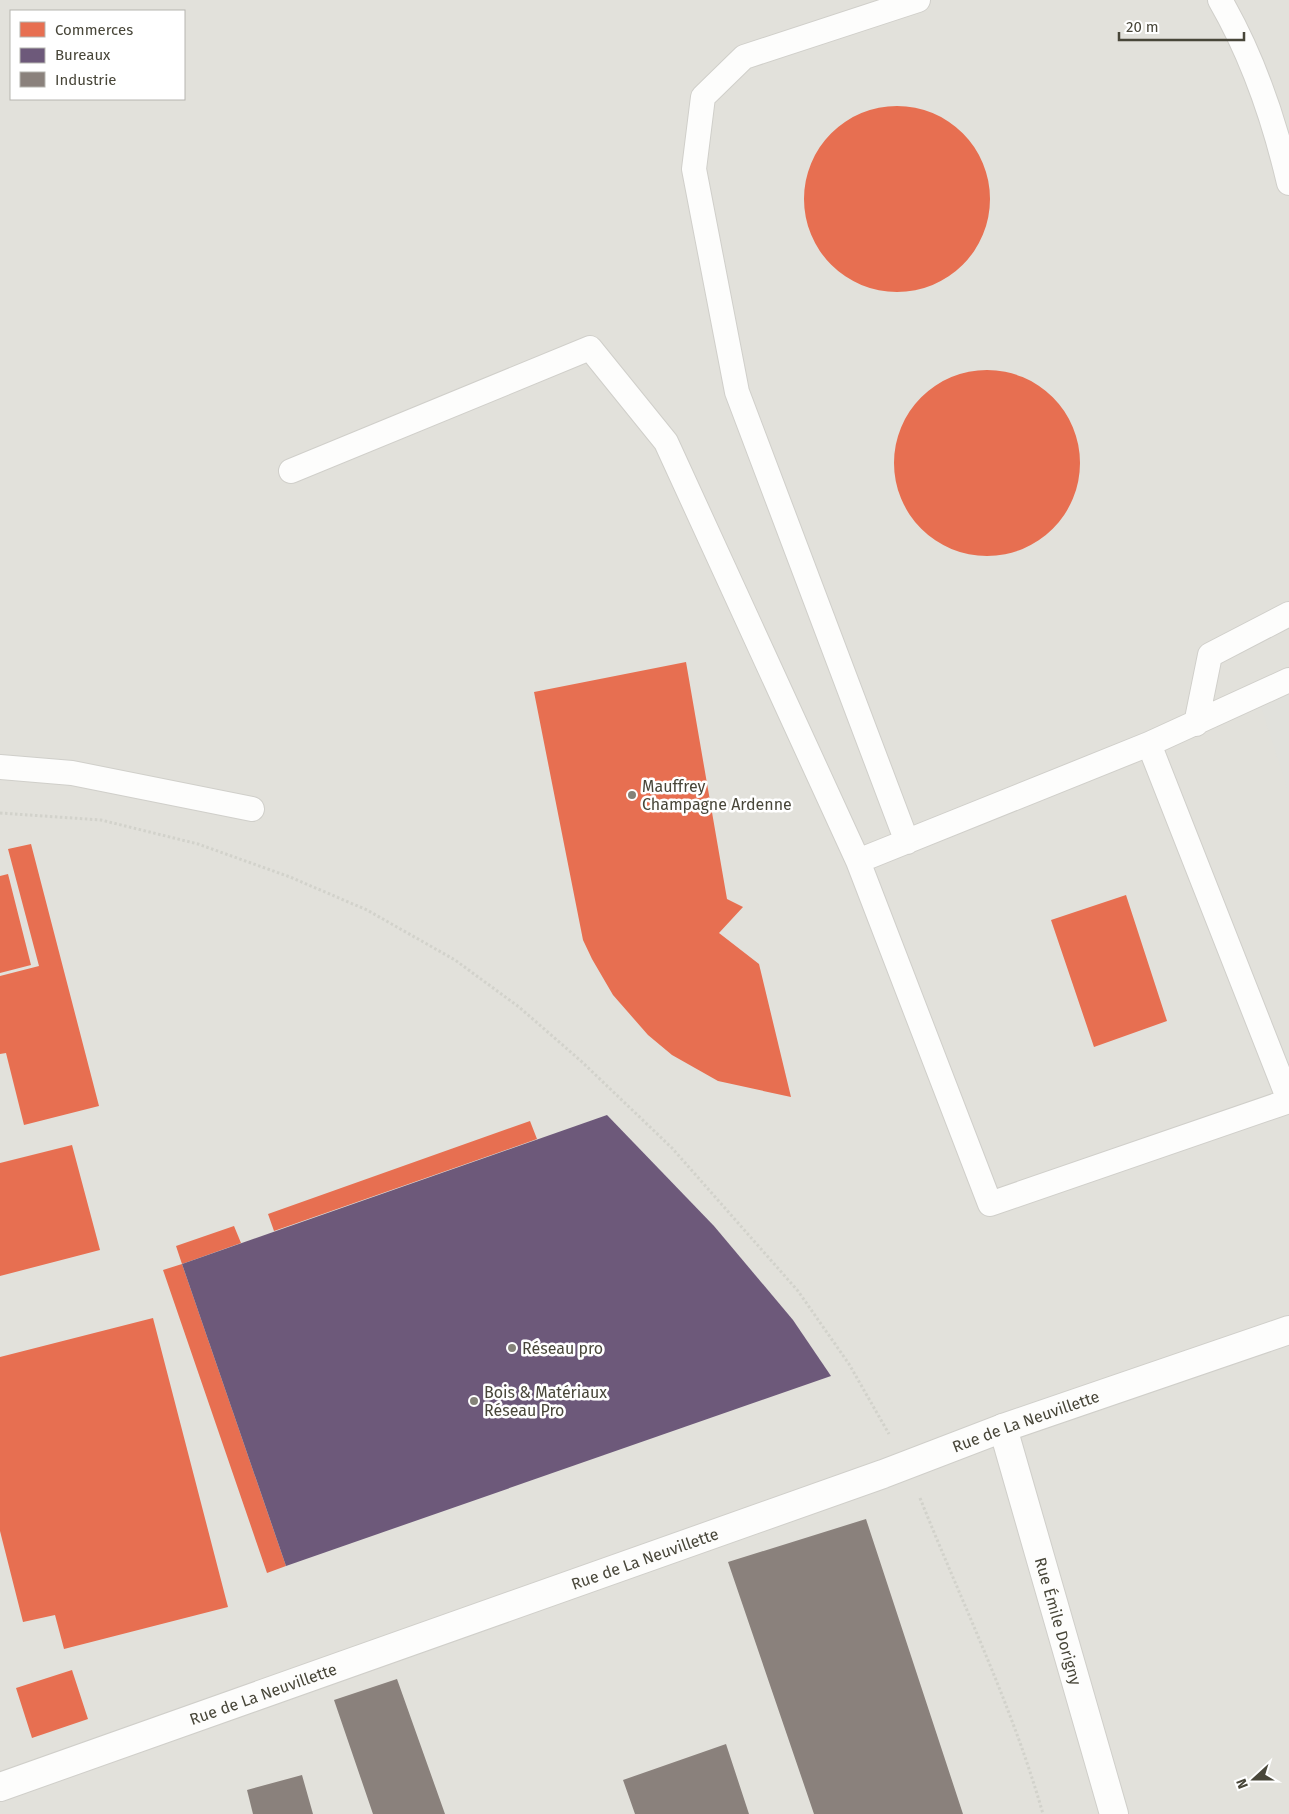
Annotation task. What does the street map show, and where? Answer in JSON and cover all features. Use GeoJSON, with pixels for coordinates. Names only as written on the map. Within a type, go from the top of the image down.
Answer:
{"type":"FeatureCollection","features":[{"type":"Feature","properties":{"kind":"street","name":"Rue de La Neuvillette"},"geometry":{"type":"LineString","coordinates":[[0,1787],[906,1465],[1003,1428],[1289,1330]]}},
{"type":"Feature","properties":{"kind":"street","name":"Rue Émile Dorigny"},"geometry":{"type":"LineString","coordinates":[[1003,1428],[1114,1814]]}},
{"type":"Feature","properties":{"kind":"lane"},"geometry":{"type":"LineString","coordinates":[[907,842],[737,392],[694,169],[703,97],[744,57],[918,0]]}},
{"type":"Feature","properties":{"kind":"lane"},"geometry":{"type":"LineString","coordinates":[[1220,0],[1241,36],[1275,124],[1289,183]]}},
{"type":"Feature","properties":{"kind":"lane"},"geometry":{"type":"LineString","coordinates":[[291,471],[590,348],[666,442],[858,862],[990,1204],[1289,1101],[1282,1062],[1149,744]]}},
{"type":"Feature","properties":{"kind":"lane"},"geometry":{"type":"LineString","coordinates":[[1196,724],[1210,655],[1289,614]]}},
{"type":"Feature","properties":{"kind":"lane"},"geometry":{"type":"LineString","coordinates":[[858,862],[1149,744],[1289,680]]}},
{"type":"Feature","properties":{"kind":"lane"},"geometry":{"type":"LineString","coordinates":[[0,767],[72,773],[252,810]]}},
{"type":"Feature","properties":{"kind":"path"},"geometry":{"type":"LineString","coordinates":[[0,813],[101,820],[198,844],[290,877],[367,910],[455,960],[519,1007],[581,1061],[672,1148],[798,1291],[843,1356],[906,1465],[989,1664],[1032,1775],[1043,1814]]}},
{"type":"Feature","properties":{"kind":"shaded area"},"geometry":{"type":"Polygon","coordinates":[[[0,0],[1289,0],[1289,1814],[0,1814],[0,0]]]}},
{"type":"Feature","properties":{"kind":"shaded area"},"geometry":{"type":"Polygon","coordinates":[[[1289,692],[1289,794],[1259,701],[1289,692]]]}},
{"type":"Feature","properties":{"kind":"building: Commerces"},"geometry":{"type":"Polygon","coordinates":[[[897,106],[933,113],[963,133],[983,163],[990,199],[983,235],[963,265],[933,285],[897,292],[861,285],[831,265],[811,235],[804,199],[811,163],[831,133],[861,113],[897,106]]]}},
{"type":"Feature","properties":{"kind":"building: Commerces"},"geometry":{"type":"Polygon","coordinates":[[[996,370],[1023,377],[1039,385],[1053,397],[1065,411],[1073,427],[1079,445],[1079,481],[1073,499],[1065,515],[1053,529],[1039,541],[1023,549],[1005,555],[978,556],[951,549],[935,541],[909,515],[895,481],[894,454],[901,427],[909,411],[935,385],[969,371],[996,370]]]}},
{"type":"Feature","properties":{"kind":"building: Commerces","name":"Mauffrey Champagne Ardenne"},"geometry":{"type":"Polygon","coordinates":[[[686,662],[727,899],[743,907],[719,933],[759,964],[791,1097],[718,1081],[672,1055],[648,1035],[613,995],[583,940],[534,692],[686,662]]]}},
{"type":"Feature","properties":{"kind":"building: Commerces"},"geometry":{"type":"Polygon","coordinates":[[[31,844],[99,1106],[24,1125],[6,1053],[0,1054],[0,976],[39,966],[8,849],[31,844]]]}},
{"type":"Feature","properties":{"kind":"building: Commerces"},"geometry":{"type":"Polygon","coordinates":[[[8,874],[31,965],[0,973],[0,876],[8,874]]]}},
{"type":"Feature","properties":{"kind":"building: Commerces"},"geometry":{"type":"Polygon","coordinates":[[[1126,895],[1167,1021],[1094,1047],[1051,920],[1126,895]]]}},
{"type":"Feature","properties":{"kind":"building: Commerces"},"geometry":{"type":"Polygon","coordinates":[[[530,1121],[537,1139],[274,1231],[268,1214],[530,1121]]]}},
{"type":"Feature","properties":{"kind":"building: Commerces"},"geometry":{"type":"Polygon","coordinates":[[[72,1145],[100,1250],[0,1276],[0,1163],[72,1145]]]}},
{"type":"Feature","properties":{"kind":"building: Commerces"},"geometry":{"type":"Polygon","coordinates":[[[234,1226],[241,1243],[182,1264],[176,1246],[234,1226]]]}},
{"type":"Feature","properties":{"kind":"building: Commerces"},"geometry":{"type":"Polygon","coordinates":[[[182,1264],[286,1566],[267,1573],[163,1270],[182,1264]]]}},
{"type":"Feature","properties":{"kind":"building: Commerces"},"geometry":{"type":"Polygon","coordinates":[[[153,1318],[228,1607],[64,1649],[55,1615],[23,1622],[0,1531],[0,1357],[153,1318]]]}},
{"type":"Feature","properties":{"kind":"building: Commerces"},"geometry":{"type":"Polygon","coordinates":[[[72,1670],[88,1719],[32,1738],[16,1688],[72,1670]]]}},
{"type":"Feature","properties":{"kind":"building: Bureaux","name":"Réseau pro"},"geometry":{"type":"Polygon","coordinates":[[[607,1115],[714,1226],[793,1320],[831,1376],[286,1566],[182,1264],[607,1115]]]}},
{"type":"Feature","properties":{"kind":"building: Industrie"},"geometry":{"type":"Polygon","coordinates":[[[866,1519],[963,1814],[814,1814],[728,1562],[866,1519]]]}},
{"type":"Feature","properties":{"kind":"building: Industrie"},"geometry":{"type":"Polygon","coordinates":[[[397,1679],[445,1814],[373,1814],[334,1700],[397,1679]]]}},
{"type":"Feature","properties":{"kind":"building: Industrie"},"geometry":{"type":"Polygon","coordinates":[[[726,1744],[749,1814],[635,1814],[623,1780],[726,1744]]]}},
{"type":"Feature","properties":{"kind":"building: Industrie"},"geometry":{"type":"Polygon","coordinates":[[[302,1775],[313,1814],[253,1814],[247,1790],[302,1775]]]}},
{"type":"Feature","properties":{"kind":"place","name":"Mauffrey Champagne Ardenne"},"geometry":{"type":"Point","coordinates":[632,795]}},
{"type":"Feature","properties":{"kind":"place","name":"Réseau pro"},"geometry":{"type":"Point","coordinates":[512,1348]}},
{"type":"Feature","properties":{"kind":"place","name":"Bois & Matériaux Réseau Pro"},"geometry":{"type":"Point","coordinates":[474,1401]}}]}
